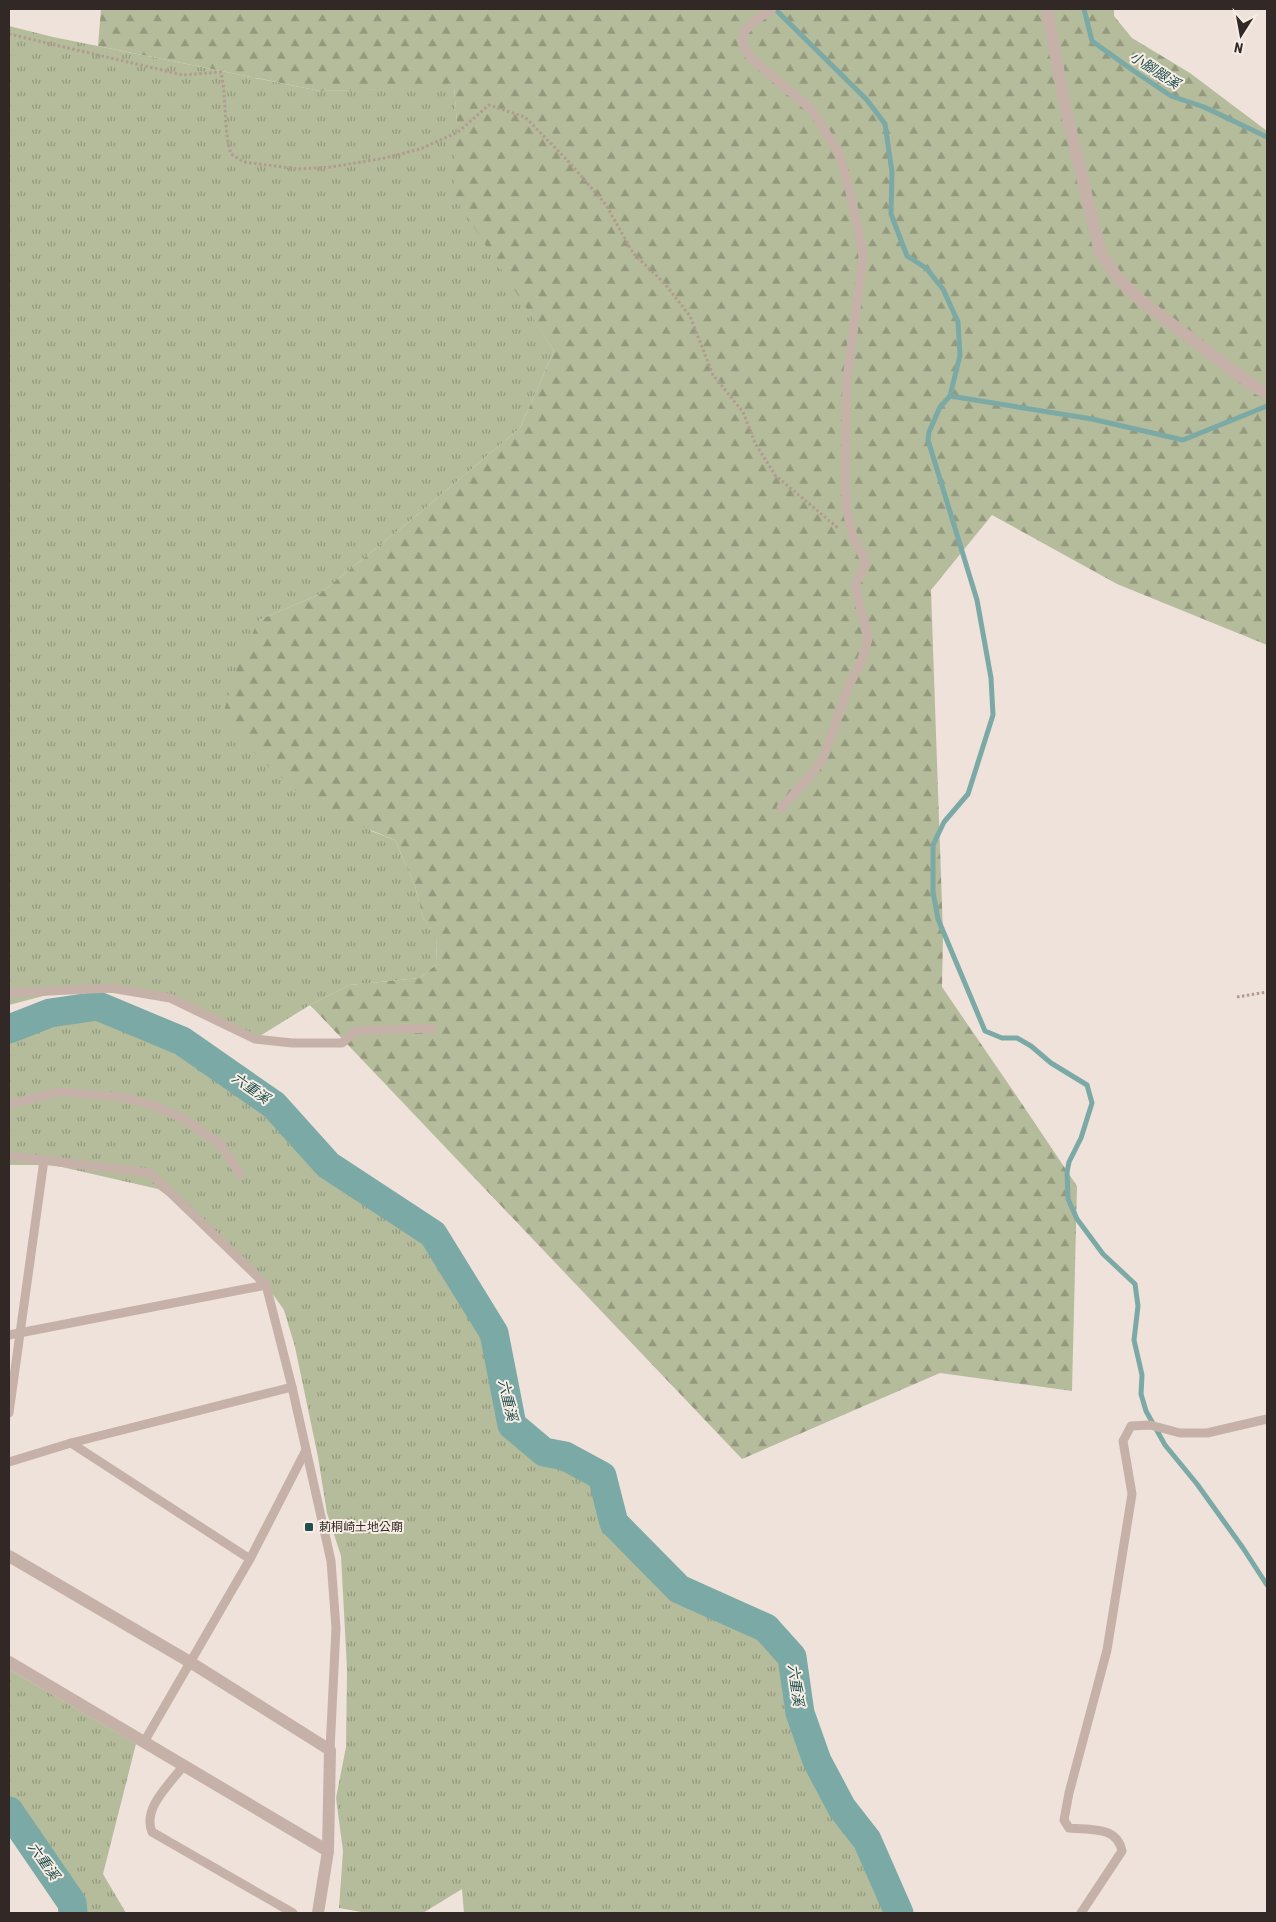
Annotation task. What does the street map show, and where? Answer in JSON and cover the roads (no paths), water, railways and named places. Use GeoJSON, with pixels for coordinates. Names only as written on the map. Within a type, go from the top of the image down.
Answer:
{"type":"FeatureCollection","features":[{"type":"Feature","properties":{"kind":"street"},"geometry":{"type":"LineString","coordinates":[[1047,9],[1069,124],[1100,252],[1117,277],[1139,299],[1239,375],[1267,393]]}},
{"type":"Feature","properties":{"kind":"street"},"geometry":{"type":"LineString","coordinates":[[9,1556],[190,1662],[330,1750],[328,1851],[318,1913]]}},
{"type":"Feature","properties":{"kind":"street"},"geometry":{"type":"LineString","coordinates":[[9,1662],[328,1851]]}},
{"type":"Feature","properties":{"kind":"lane"},"geometry":{"type":"LineString","coordinates":[[772,9],[753,22],[744,32],[742,43],[751,58],[813,111],[839,154],[860,233],[862,256],[847,379],[845,482],[847,511],[853,537],[866,562],[855,585],[868,639],[861,662],[850,683],[823,758],[811,775],[781,808]]}},
{"type":"Feature","properties":{"kind":"lane"},"geometry":{"type":"LineString","coordinates":[[9,993],[111,988],[170,998],[256,1039],[292,1043],[342,1043],[356,1032],[432,1028]]}},
{"type":"Feature","properties":{"kind":"lane"},"geometry":{"type":"LineString","coordinates":[[9,1104],[60,1092],[121,1097],[152,1105],[182,1118],[219,1143],[240,1174]]}},
{"type":"Feature","properties":{"kind":"lane"},"geometry":{"type":"LineString","coordinates":[[9,1156],[150,1174],[266,1285],[292,1387],[331,1561],[336,1628],[330,1750]]}},
{"type":"Feature","properties":{"kind":"lane"},"geometry":{"type":"LineString","coordinates":[[9,1413],[44,1160]]}},
{"type":"Feature","properties":{"kind":"lane"},"geometry":{"type":"LineString","coordinates":[[9,1335],[266,1285]]}},
{"type":"Feature","properties":{"kind":"lane"},"geometry":{"type":"LineString","coordinates":[[9,1462],[71,1443],[292,1387]]}},
{"type":"Feature","properties":{"kind":"lane"},"geometry":{"type":"LineString","coordinates":[[1081,1913],[1122,1851],[1120,1841],[1111,1832],[1070,1828],[1064,1820],[1069,1793],[1107,1650],[1129,1514],[1132,1494],[1123,1440],[1131,1426],[1150,1425],[1180,1432],[1207,1433],[1267,1419]]}},
{"type":"Feature","properties":{"kind":"lane"},"geometry":{"type":"LineString","coordinates":[[71,1443],[250,1560]]}},
{"type":"Feature","properties":{"kind":"lane"},"geometry":{"type":"LineString","coordinates":[[144,1742],[250,1560],[306,1450]]}},
{"type":"Feature","properties":{"kind":"lane"},"geometry":{"type":"LineString","coordinates":[[184,1765],[151,1808],[148,1824],[152,1832],[293,1913]]}},
{"type":"Feature","properties":{"kind":"waterway"},"geometry":{"type":"LineString","coordinates":[[775,9],[867,100],[885,124],[892,172],[891,214],[907,256],[926,268],[943,289],[958,322],[960,355],[950,396],[940,407],[929,432],[928,440],[977,600],[991,678],[993,715],[968,794],[944,822],[933,845],[933,892],[938,919],[985,1031],[1002,1038],[1017,1038],[1031,1046],[1051,1063],[1087,1085],[1092,1103],[1081,1138],[1069,1162],[1067,1172],[1068,1199],[1077,1219],[1103,1254],[1135,1284],[1138,1306],[1134,1340],[1142,1375],[1141,1394],[1146,1411],[1165,1445],[1197,1484],[1267,1585]]}},
{"type":"Feature","properties":{"kind":"waterway","name":"小腳腿溪"},"geometry":{"type":"LineString","coordinates":[[1084,9],[1092,41],[1131,69],[1171,96],[1204,107],[1267,137]]}},
{"type":"Feature","properties":{"kind":"waterway"},"geometry":{"type":"LineString","coordinates":[[950,396],[1092,419],[1183,440],[1267,406]]}},
{"type":"Feature","properties":{"kind":"waterway","name":"六重溪"},"geometry":{"type":"LineString","coordinates":[[9,1029],[50,1013],[98,1006],[182,1041],[274,1105],[328,1165],[433,1234],[494,1333],[512,1425],[544,1452],[565,1456],[602,1476],[614,1523],[679,1589],[766,1628],[792,1657],[800,1713],[817,1761],[842,1808],[867,1840],[899,1913]]}},
{"type":"Feature","properties":{"kind":"waterway","name":"六重溪"},"geometry":{"type":"LineString","coordinates":[[9,1811],[72,1903],[73,1913]]}},
{"type":"Feature","properties":{"kind":"place","name":"莿桐崎土地公廟"},"geometry":{"type":"Point","coordinates":[309,1527]}}]}
